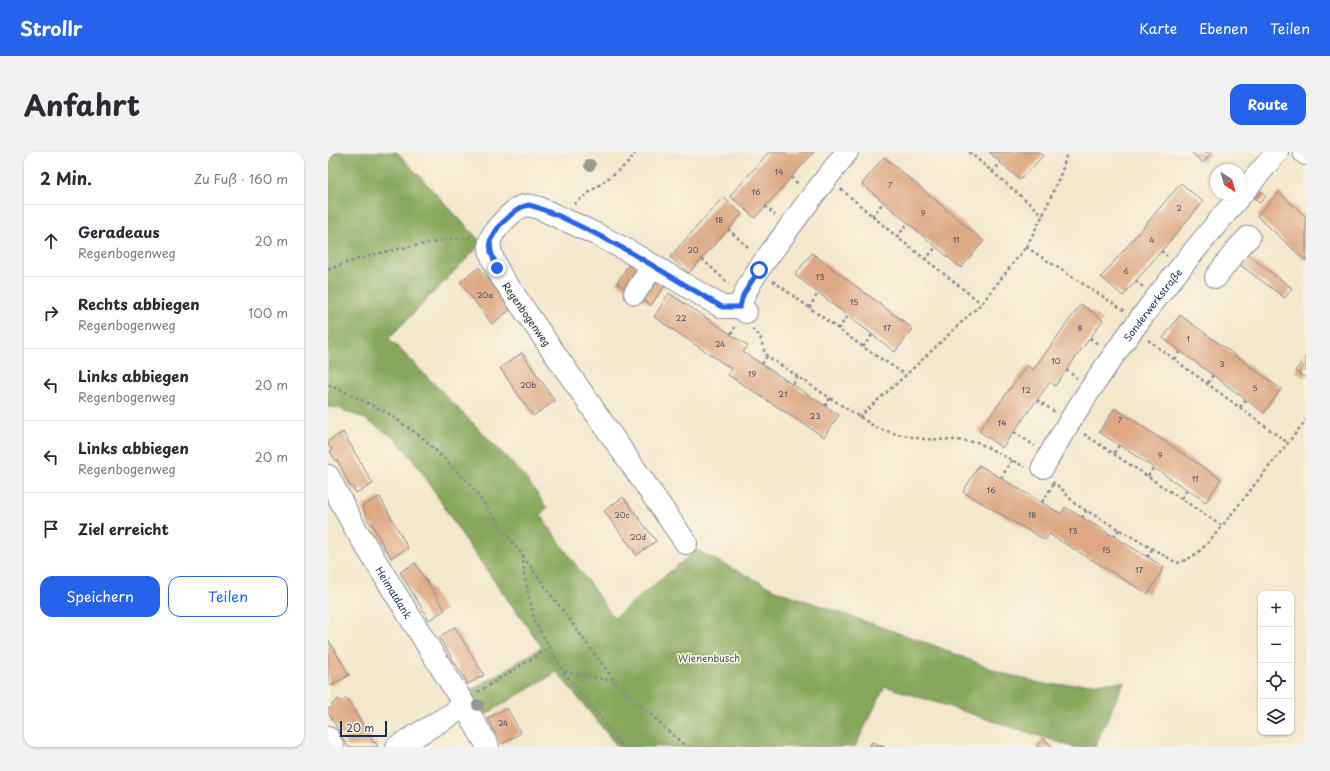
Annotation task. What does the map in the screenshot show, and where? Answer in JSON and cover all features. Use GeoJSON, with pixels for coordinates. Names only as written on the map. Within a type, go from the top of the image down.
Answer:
{"type":"FeatureCollection","features":[{"type":"Feature","properties":{"kind":"street"},"geometry":{"type":"LineString","coordinates":[[490,241],[499,226],[514,212],[529,205],[559,216],[596,234],[722,307],[745,311],[762,265],[847,152]]}},
{"type":"Feature","properties":{"kind":"street","name":"Sonderwerkstraße"},"geometry":{"type":"LineString","coordinates":[[1044,471],[1068,424],[1136,324],[1215,224],[1277,152]]}},
{"type":"Feature","properties":{"kind":"street"},"geometry":{"type":"LineString","coordinates":[[1215,224],[1244,242],[1216,277]]}},
{"type":"Feature","properties":{"kind":"street","name":"Regenbogenweg"},"geometry":{"type":"LineString","coordinates":[[490,241],[491,252],[501,276],[686,543]]}},
{"type":"Feature","properties":{"kind":"street"},"geometry":{"type":"LineString","coordinates":[[635,293],[653,266]]}},
{"type":"Feature","properties":{"kind":"street","name":"Heimatdank"},"geometry":{"type":"LineString","coordinates":[[328,476],[355,528],[470,700],[488,747]]}},
{"type":"Feature","properties":{"kind":"street"},"geometry":{"type":"LineString","coordinates":[[397,747],[470,700]]}},
{"type":"Feature","properties":{"kind":"street"},"geometry":{"type":"LineString","coordinates":[[328,738],[333,747]]}},
{"type":"Feature","properties":{"kind":"path"},"geometry":{"type":"LineString","coordinates":[[559,216],[627,164],[636,152]]}},
{"type":"Feature","properties":{"kind":"path"},"geometry":{"type":"LineString","coordinates":[[969,152],[1043,215]]}},
{"type":"Feature","properties":{"kind":"path"},"geometry":{"type":"LineString","coordinates":[[859,417],[906,376],[982,303],[1026,247],[1043,215],[1062,171],[1067,152]]}},
{"type":"Feature","properties":{"kind":"path"},"geometry":{"type":"LineString","coordinates":[[992,172],[1001,163]]}},
{"type":"Feature","properties":{"kind":"path"},"geometry":{"type":"LineString","coordinates":[[827,177],[897,238],[982,303]]}},
{"type":"Feature","properties":{"kind":"path"},"geometry":{"type":"LineString","coordinates":[[872,216],[883,202]]}},
{"type":"Feature","properties":{"kind":"path"},"geometry":{"type":"LineString","coordinates":[[897,238],[908,223]]}},
{"type":"Feature","properties":{"kind":"path"},"geometry":{"type":"LineString","coordinates":[[728,229],[755,254],[762,265],[808,308],[906,376]]}},
{"type":"Feature","properties":{"kind":"path"},"geometry":{"type":"LineString","coordinates":[[328,270],[376,253],[415,245],[464,238],[490,241]]}},
{"type":"Feature","properties":{"kind":"path"},"geometry":{"type":"LineString","coordinates":[[926,260],[936,247]]}},
{"type":"Feature","properties":{"kind":"path"},"geometry":{"type":"LineString","coordinates":[[1026,247],[1136,324],[1175,359],[1288,443]]}},
{"type":"Feature","properties":{"kind":"path"},"geometry":{"type":"LineString","coordinates":[[702,259],[745,311],[760,336],[765,354],[859,417],[877,428],[896,434],[923,439],[977,442],[1012,460],[1044,471]]}},
{"type":"Feature","properties":{"kind":"path"},"geometry":{"type":"LineString","coordinates":[[808,308],[818,293]]}},
{"type":"Feature","properties":{"kind":"path"},"geometry":{"type":"LineString","coordinates":[[838,329],[848,316]]}},
{"type":"Feature","properties":{"kind":"path"},"geometry":{"type":"LineString","coordinates":[[863,347],[872,334]]}},
{"type":"Feature","properties":{"kind":"path"},"geometry":{"type":"LineString","coordinates":[[1175,359],[1180,351]]}},
{"type":"Feature","properties":{"kind":"path"},"geometry":{"type":"LineString","coordinates":[[762,364],[767,356]]}},
{"type":"Feature","properties":{"kind":"path"},"geometry":{"type":"LineString","coordinates":[[1208,383],[1213,375]]}},
{"type":"Feature","properties":{"kind":"path"},"geometry":{"type":"LineString","coordinates":[[793,384],[798,376]]}},
{"type":"Feature","properties":{"kind":"path"},"geometry":{"type":"LineString","coordinates":[[328,385],[389,414],[424,439],[469,483],[616,683],[686,747]]}},
{"type":"Feature","properties":{"kind":"path"},"geometry":{"type":"LineString","coordinates":[[825,406],[830,398]]}},
{"type":"Feature","properties":{"kind":"path"},"geometry":{"type":"LineString","coordinates":[[1240,407],[1246,400]]}},
{"type":"Feature","properties":{"kind":"path"},"geometry":{"type":"LineString","coordinates":[[1014,432],[1044,471],[1075,504],[1176,563],[1193,556],[1204,547],[1306,420]]}},
{"type":"Feature","properties":{"kind":"path"},"geometry":{"type":"LineString","coordinates":[[1068,424],[1182,498],[1222,526]]}},
{"type":"Feature","properties":{"kind":"path"},"geometry":{"type":"LineString","coordinates":[[1114,453],[1119,445]]}},
{"type":"Feature","properties":{"kind":"path"},"geometry":{"type":"LineString","coordinates":[[1001,478],[1012,460]]}},
{"type":"Feature","properties":{"kind":"path"},"geometry":{"type":"LineString","coordinates":[[1148,476],[1153,468]]}},
{"type":"Feature","properties":{"kind":"path"},"geometry":{"type":"LineString","coordinates":[[1042,502],[1044,471]]}},
{"type":"Feature","properties":{"kind":"path"},"geometry":{"type":"LineString","coordinates":[[1182,498],[1188,490]]}},
{"type":"Feature","properties":{"kind":"path"},"geometry":{"type":"LineString","coordinates":[[1082,518],[1087,510]]}},
{"type":"Feature","properties":{"kind":"path"},"geometry":{"type":"LineString","coordinates":[[1114,537],[1119,529]]}},
{"type":"Feature","properties":{"kind":"path"},"geometry":{"type":"LineString","coordinates":[[1147,557],[1152,548]]}},
{"type":"Feature","properties":{"kind":"path"},"geometry":{"type":"LineString","coordinates":[[522,554],[524,575],[534,622],[563,671],[623,747]]}},
{"type":"Feature","properties":{"kind":"path"},"geometry":{"type":"LineString","coordinates":[[470,700],[549,648]]}},
{"type":"Feature","properties":{"kind":"path"},"geometry":{"type":"LineString","coordinates":[[563,671],[616,683]]}},
{"type":"Feature","properties":{"kind":"green space","name":"Wienenbusch"},"geometry":{"type":"Polygon","coordinates":[[[328,152],[397,152],[482,243],[389,338],[523,474],[547,508],[540,515],[614,618],[696,550],[778,591],[936,646],[1002,673],[1048,685],[1124,682],[1095,747],[1073,747],[885,686],[855,747],[618,747],[557,672],[478,719],[464,695],[542,647],[467,543],[418,466],[396,439],[365,419],[338,408],[328,407],[328,152]]]}},
{"type":"Feature","properties":{"kind":"building"},"geometry":{"type":"Polygon","coordinates":[[[769,152],[814,152],[755,218],[730,196],[769,152]]]}},
{"type":"Feature","properties":{"kind":"building"},"geometry":{"type":"Polygon","coordinates":[[[989,152],[1039,152],[1043,156],[1020,180],[989,152]]]}},
{"type":"Feature","properties":{"kind":"building"},"geometry":{"type":"Polygon","coordinates":[[[1191,152],[1212,152],[1203,163],[1191,152]]]}},
{"type":"Feature","properties":{"kind":"building"},"geometry":{"type":"Polygon","coordinates":[[[884,157],[984,241],[961,268],[862,184],[884,157]]]}},
{"type":"Feature","properties":{"kind":"building"},"geometry":{"type":"Polygon","coordinates":[[[1181,183],[1203,202],[1123,296],[1101,277],[1181,183]]]}},
{"type":"Feature","properties":{"kind":"building"},"geometry":{"type":"Polygon","coordinates":[[[1261,191],[1266,196],[1260,203],[1255,199],[1261,191]]]}},
{"type":"Feature","properties":{"kind":"building"},"geometry":{"type":"Polygon","coordinates":[[[1279,192],[1306,217],[1306,261],[1257,216],[1279,192]]]}},
{"type":"Feature","properties":{"kind":"building"},"geometry":{"type":"Polygon","coordinates":[[[723,197],[742,214],[689,273],[670,257],[723,197]]]}},
{"type":"Feature","properties":{"kind":"building"},"geometry":{"type":"Polygon","coordinates":[[[1244,252],[1292,288],[1285,298],[1236,262],[1244,252]]]}},
{"type":"Feature","properties":{"kind":"building"},"geometry":{"type":"Polygon","coordinates":[[[812,253],[913,329],[895,352],[795,275],[812,253]]]}},
{"type":"Feature","properties":{"kind":"building"},"geometry":{"type":"Polygon","coordinates":[[[632,259],[644,267],[628,290],[617,283],[632,259]]]}},
{"type":"Feature","properties":{"kind":"building"},"geometry":{"type":"Polygon","coordinates":[[[479,267],[511,309],[492,324],[460,282],[479,267]]]}},
{"type":"Feature","properties":{"kind":"building"},"geometry":{"type":"Polygon","coordinates":[[[655,275],[667,282],[651,305],[640,298],[655,275]]]}},
{"type":"Feature","properties":{"kind":"building"},"geometry":{"type":"Polygon","coordinates":[[[669,293],[748,346],[743,352],[839,415],[824,437],[728,375],[732,369],[654,317],[669,293]]]}},
{"type":"Feature","properties":{"kind":"building"},"geometry":{"type":"Polygon","coordinates":[[[1081,304],[1103,320],[1055,386],[1050,382],[1002,448],[979,431],[1027,365],[1033,370],[1081,304]]]}},
{"type":"Feature","properties":{"kind":"building"},"geometry":{"type":"Polygon","coordinates":[[[1180,315],[1281,389],[1264,413],[1163,338],[1180,315]]]}},
{"type":"Feature","properties":{"kind":"building"},"geometry":{"type":"Polygon","coordinates":[[[522,353],[555,401],[533,416],[500,368],[522,353]]]}},
{"type":"Feature","properties":{"kind":"building"},"geometry":{"type":"Polygon","coordinates":[[[1306,356],[1306,378],[1295,371],[1306,356]]]}},
{"type":"Feature","properties":{"kind":"building"},"geometry":{"type":"Polygon","coordinates":[[[1115,408],[1221,479],[1206,502],[1099,432],[1115,408]]]}},
{"type":"Feature","properties":{"kind":"building"},"geometry":{"type":"Polygon","coordinates":[[[343,432],[373,484],[356,493],[352,486],[350,487],[341,467],[330,451],[332,450],[328,444],[328,441],[343,432]]]}},
{"type":"Feature","properties":{"kind":"building"},"geometry":{"type":"Polygon","coordinates":[[[979,465],[1061,514],[1065,507],[1164,567],[1148,594],[1049,534],[1045,540],[963,492],[979,465]]]}},
{"type":"Feature","properties":{"kind":"building"},"geometry":{"type":"Polygon","coordinates":[[[380,497],[408,548],[391,558],[372,524],[371,525],[368,520],[362,506],[380,497]]]}},
{"type":"Feature","properties":{"kind":"building"},"geometry":{"type":"Polygon","coordinates":[[[623,497],[656,541],[637,555],[604,511],[623,497]]]}},
{"type":"Feature","properties":{"kind":"building"},"geometry":{"type":"Polygon","coordinates":[[[415,563],[445,610],[429,620],[400,572],[415,563]]]}},
{"type":"Feature","properties":{"kind":"building"},"geometry":{"type":"Polygon","coordinates":[[[455,627],[484,675],[468,684],[439,637],[455,627]]]}},
{"type":"Feature","properties":{"kind":"building"},"geometry":{"type":"Polygon","coordinates":[[[328,639],[349,675],[331,686],[328,680],[328,639]]]}},
{"type":"Feature","properties":{"kind":"building"},"geometry":{"type":"Polygon","coordinates":[[[347,698],[374,743],[375,742],[378,747],[348,747],[328,712],[328,709],[333,706],[332,704],[339,699],[341,702],[347,698]]]}},
{"type":"Feature","properties":{"kind":"building"},"geometry":{"type":"Polygon","coordinates":[[[507,708],[521,733],[502,744],[488,718],[507,708]]]}},
{"type":"Feature","properties":{"kind":"building"},"geometry":{"type":"Polygon","coordinates":[[[1043,738],[1053,747],[1036,747],[1043,738]]]}},
{"type":"Feature","properties":{"kind":"building"},"geometry":{"type":"Polygon","coordinates":[[[872,742],[885,747],[870,747],[872,742]]]}},
{"type":"Feature","properties":{"kind":"route"},"geometry":{"type":"LineString","coordinates":[[497,268],[491,252],[490,241],[499,226],[514,212],[529,205],[559,216],[596,234],[630,252],[722,307],[740,307],[743,295],[759,270]]}}]}
